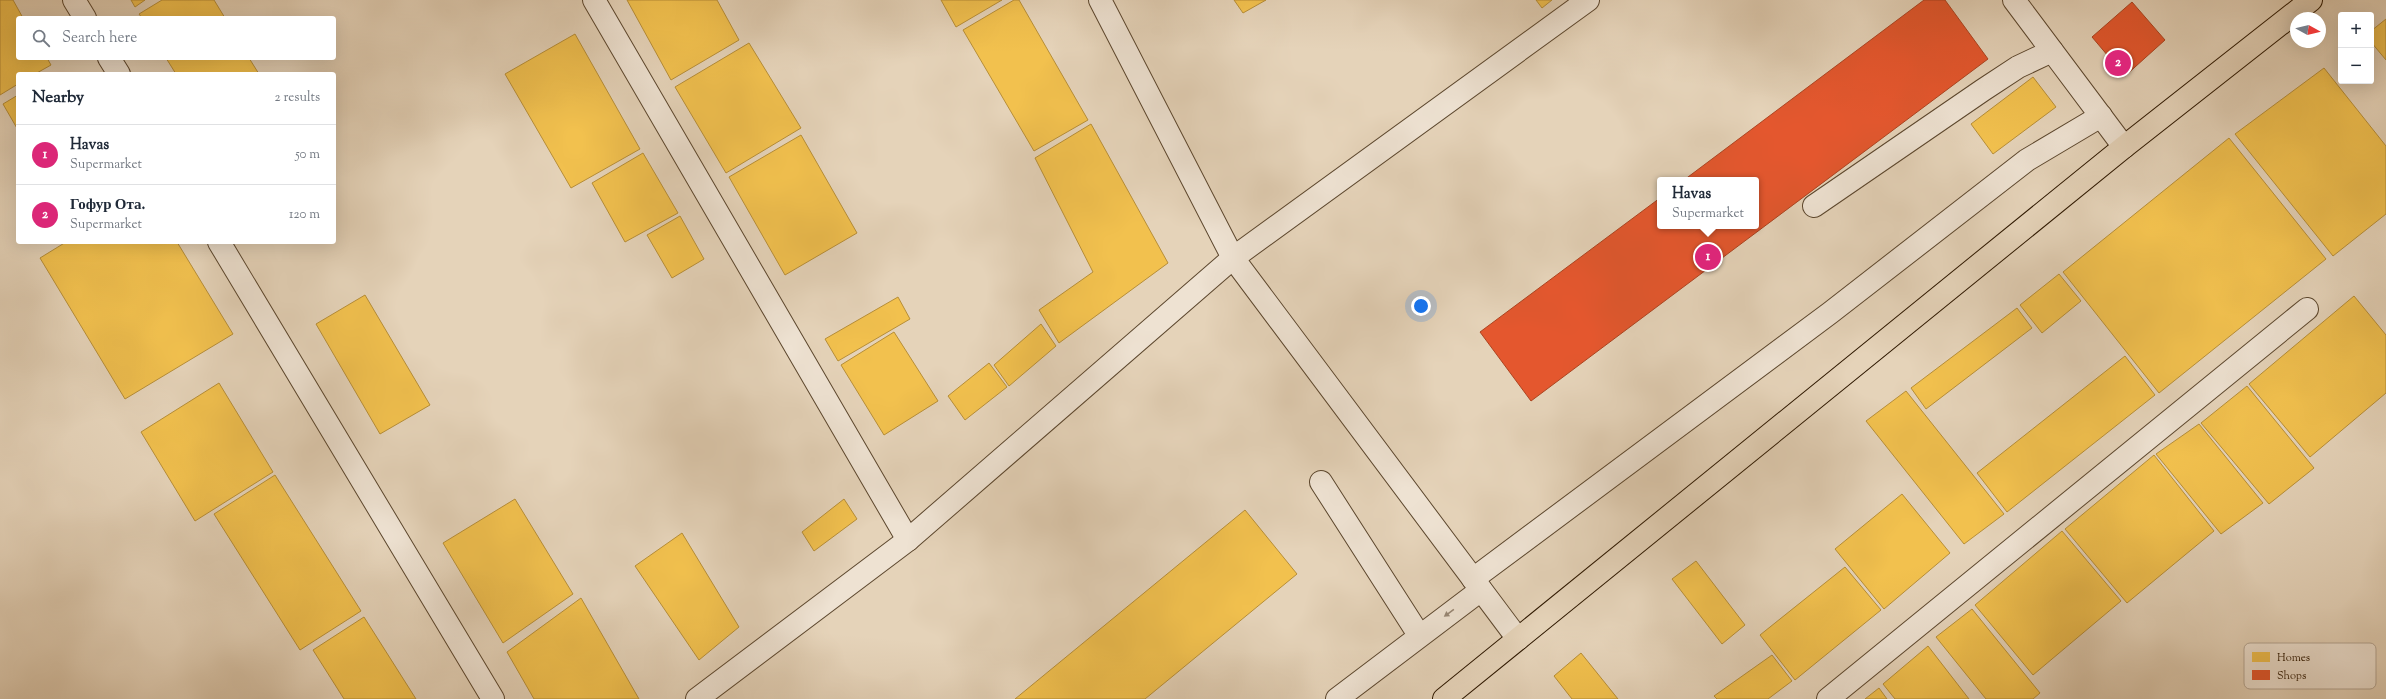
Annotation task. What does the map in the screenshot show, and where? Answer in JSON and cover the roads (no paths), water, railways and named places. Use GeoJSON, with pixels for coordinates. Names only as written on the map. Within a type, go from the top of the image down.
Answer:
{"type":"FeatureCollection","features":[{"type":"Feature","properties":{"kind":"main road"},"geometry":{"type":"LineString","coordinates":[[1444,699],[2124,147],[2311,0]]}},
{"type":"Feature","properties":{"kind":"street"},"geometry":{"type":"LineString","coordinates":[[74,0],[84,16]]}},
{"type":"Feature","properties":{"kind":"street"},"geometry":{"type":"LineString","coordinates":[[594,0],[908,540]]}},
{"type":"Feature","properties":{"kind":"street"},"geometry":{"type":"LineString","coordinates":[[1100,0],[1233,258],[1518,639]]}},
{"type":"Feature","properties":{"kind":"street"},"geometry":{"type":"LineString","coordinates":[[697,699],[908,540],[1233,258],[1588,0]]}},
{"type":"Feature","properties":{"kind":"street"},"geometry":{"type":"LineString","coordinates":[[2014,0],[2124,147]]}},
{"type":"Feature","properties":{"kind":"street"},"geometry":{"type":"LineString","coordinates":[[1814,206],[1988,86],[2018,67],[2052,51]]}},
{"type":"Feature","properties":{"kind":"street"},"geometry":{"type":"LineString","coordinates":[[110,60],[118,72]]}},
{"type":"Feature","properties":{"kind":"street"},"geometry":{"type":"LineString","coordinates":[[1337,699],[1419,635],[1477,584],[2027,160],[2101,116]]}},
{"type":"Feature","properties":{"kind":"street"},"geometry":{"type":"LineString","coordinates":[[220,244],[493,699]]}},
{"type":"Feature","properties":{"kind":"street"},"geometry":{"type":"LineString","coordinates":[[1828,699],[2307,309]]}},
{"type":"Feature","properties":{"kind":"street"},"geometry":{"type":"LineString","coordinates":[[1321,482],[1419,635]]}},
{"type":"Feature","properties":{"kind":"place","name":"Гофур Ота."},"geometry":{"type":"Point","coordinates":[2118,63]}},
{"type":"Feature","properties":{"kind":"place","name":"Havas"},"geometry":{"type":"Point","coordinates":[1708,257]}}]}
